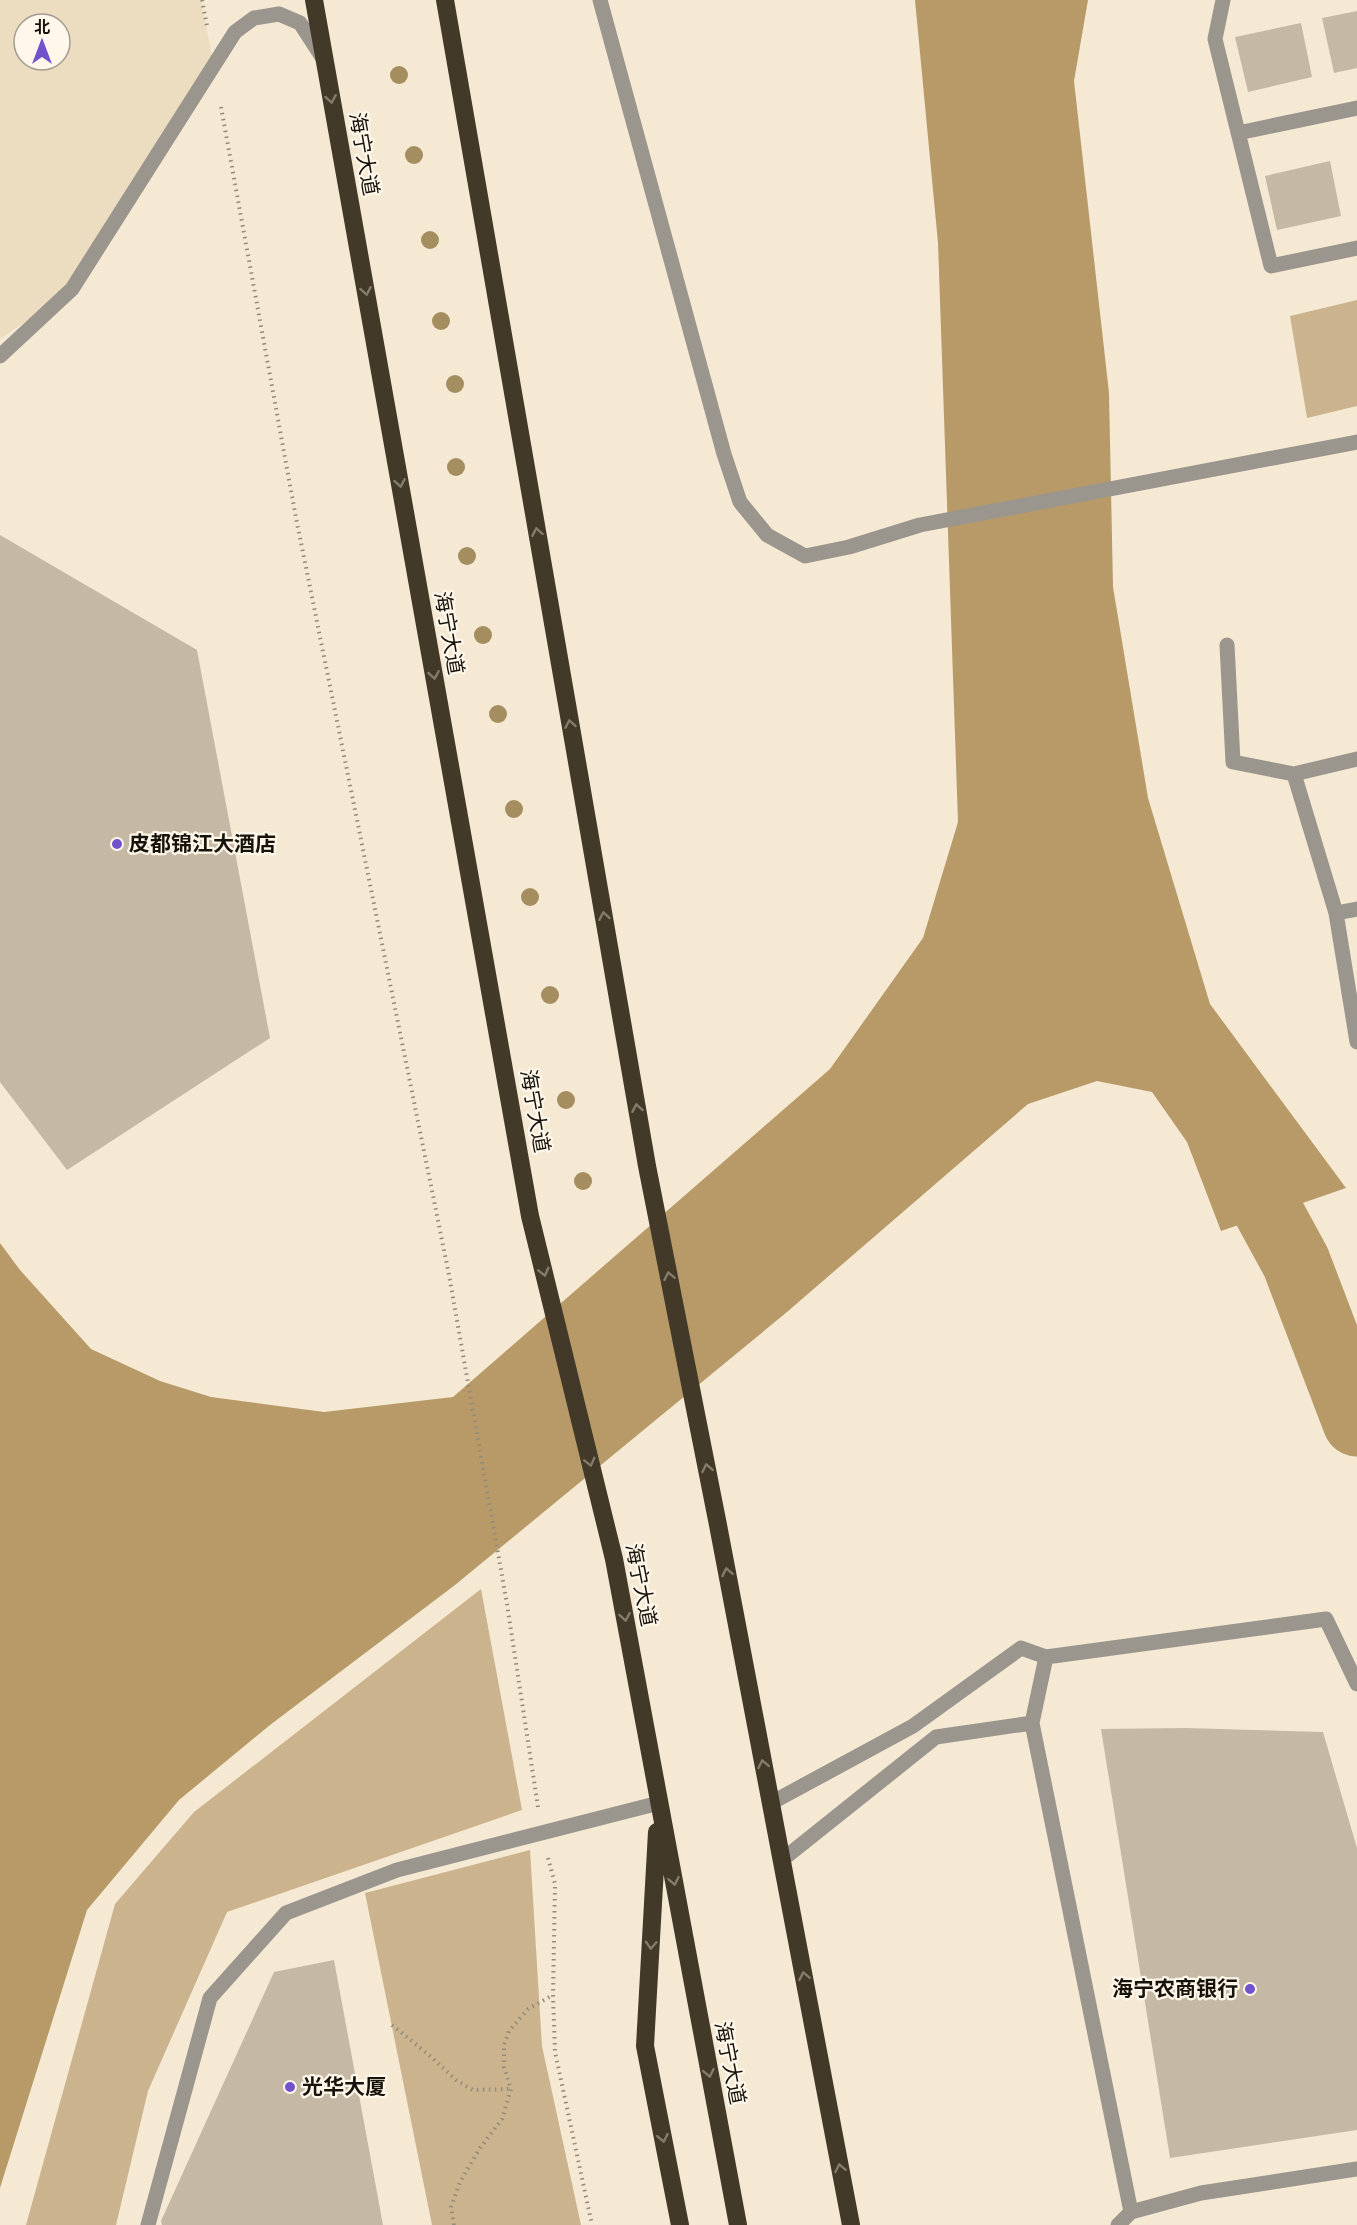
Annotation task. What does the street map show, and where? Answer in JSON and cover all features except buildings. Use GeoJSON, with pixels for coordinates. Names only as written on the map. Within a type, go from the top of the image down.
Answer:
{"type":"FeatureCollection","features":[{"type":"Feature","properties":{"kind":"highway","name":"海宁大道"},"geometry":{"type":"LineString","coordinates":[[314,0],[530,1216],[614,1559],[738,2225]]}},
{"type":"Feature","properties":{"kind":"highway"},"geometry":{"type":"LineString","coordinates":[[445,0],[647,1166],[718,1525],[851,2225]]}},
{"type":"Feature","properties":{"kind":"highway"},"geometry":{"type":"LineString","coordinates":[[659,1803],[645,2046],[680,2225]]}},
{"type":"Feature","properties":{"kind":"street"},"geometry":{"type":"LineString","coordinates":[[600,0],[724,454],[740,502],[767,535],[805,556],[849,547],[920,525],[1357,442]]}},
{"type":"Feature","properties":{"kind":"street"},"geometry":{"type":"LineString","coordinates":[[1223,0],[1215,39],[1270,266],[1357,249]]}},
{"type":"Feature","properties":{"kind":"street"},"geometry":{"type":"LineString","coordinates":[[0,356],[72,289],[235,32],[254,18],[279,14],[300,23],[325,62]]}},
{"type":"Feature","properties":{"kind":"street"},"geometry":{"type":"LineString","coordinates":[[1238,133],[1357,108]]}},
{"type":"Feature","properties":{"kind":"street"},"geometry":{"type":"LineString","coordinates":[[1227,645],[1233,762],[1294,774],[1357,759]]}},
{"type":"Feature","properties":{"kind":"street"},"geometry":{"type":"LineString","coordinates":[[1294,774],[1336,913],[1357,1042]]}},
{"type":"Feature","properties":{"kind":"street"},"geometry":{"type":"LineString","coordinates":[[1336,913],[1357,909]]}},
{"type":"Feature","properties":{"kind":"street"},"geometry":{"type":"LineString","coordinates":[[771,1803],[913,1726],[1021,1648],[1046,1657],[1326,1619],[1357,1684]]}},
{"type":"Feature","properties":{"kind":"street"},"geometry":{"type":"LineString","coordinates":[[1046,1657],[1032,1723],[1131,2212]]}},
{"type":"Feature","properties":{"kind":"street"},"geometry":{"type":"LineString","coordinates":[[782,1860],[936,1737],[1032,1723]]}},
{"type":"Feature","properties":{"kind":"street"},"geometry":{"type":"LineString","coordinates":[[148,2225],[210,1998],[286,1913],[396,1870],[659,1803]]}},
{"type":"Feature","properties":{"kind":"street"},"geometry":{"type":"LineString","coordinates":[[1118,2225],[1131,2212],[1201,2193],[1357,2169]]}},
{"type":"Feature","properties":{"kind":"path"},"geometry":{"type":"LineString","coordinates":[[202,0],[296,518],[449,1275],[500,1561],[542,1833],[555,1884],[553,1995],[555,2052],[592,2225]]}},
{"type":"Feature","properties":{"kind":"path"},"geometry":{"type":"LineString","coordinates":[[454,2225],[451,2207],[460,2182],[480,2148],[502,2119],[511,2089],[504,2067],[504,2045],[509,2031],[528,2008],[553,1995]]}},
{"type":"Feature","properties":{"kind":"path"},"geometry":{"type":"LineString","coordinates":[[392,2025],[456,2080],[473,2090],[511,2089]]}},
{"type":"Feature","properties":{"kind":"shaded area"},"geometry":{"type":"Polygon","coordinates":[[[0,0],[201,0],[214,66],[72,289],[0,339],[0,0]]]}},
{"type":"Feature","properties":{"kind":"shaded area"},"geometry":{"type":"Polygon","coordinates":[[[915,0],[1088,0],[1074,81],[1109,393],[1113,587],[1148,798],[1210,1004],[1346,1188],[1221,1231],[1187,1142],[1152,1092],[1097,1081],[1028,1104],[787,1312],[455,1585],[270,1725],[179,1800],[87,1910],[0,2188],[0,1243],[20,1270],[91,1349],[160,1381],[211,1397],[324,1412],[453,1397],[830,1069],[923,938],[958,822],[938,243],[915,0]]]}},
{"type":"Feature","properties":{"kind":"shaded area"},"geometry":{"type":"Polygon","coordinates":[[[1357,300],[1357,406],[1307,418],[1290,316],[1357,300]]]}},
{"type":"Feature","properties":{"kind":"shaded area"},"geometry":{"type":"Polygon","coordinates":[[[481,1589],[522,1810],[227,1912],[148,2091],[116,2225],[26,2225],[115,1904],[194,1812],[481,1589]]]}},
{"type":"Feature","properties":{"kind":"shaded area"},"geometry":{"type":"Polygon","coordinates":[[[530,1850],[542,2046],[581,2225],[432,2225],[365,1893],[530,1850]]]}},
{"type":"Feature","properties":{"kind":"waterway"},"geometry":{"type":"LineString","coordinates":[[1224,1130],[1296,1262],[1357,1422]]}},
{"type":"Feature","properties":{"kind":"place","name":"皮都锦江大酒店"},"geometry":{"type":"Point","coordinates":[117,844]}},
{"type":"Feature","properties":{"kind":"place","name":"海宁农商银行"},"geometry":{"type":"Point","coordinates":[1250,1989]}},
{"type":"Feature","properties":{"kind":"place","name":"光华大厦"},"geometry":{"type":"Point","coordinates":[290,2087]}}]}
